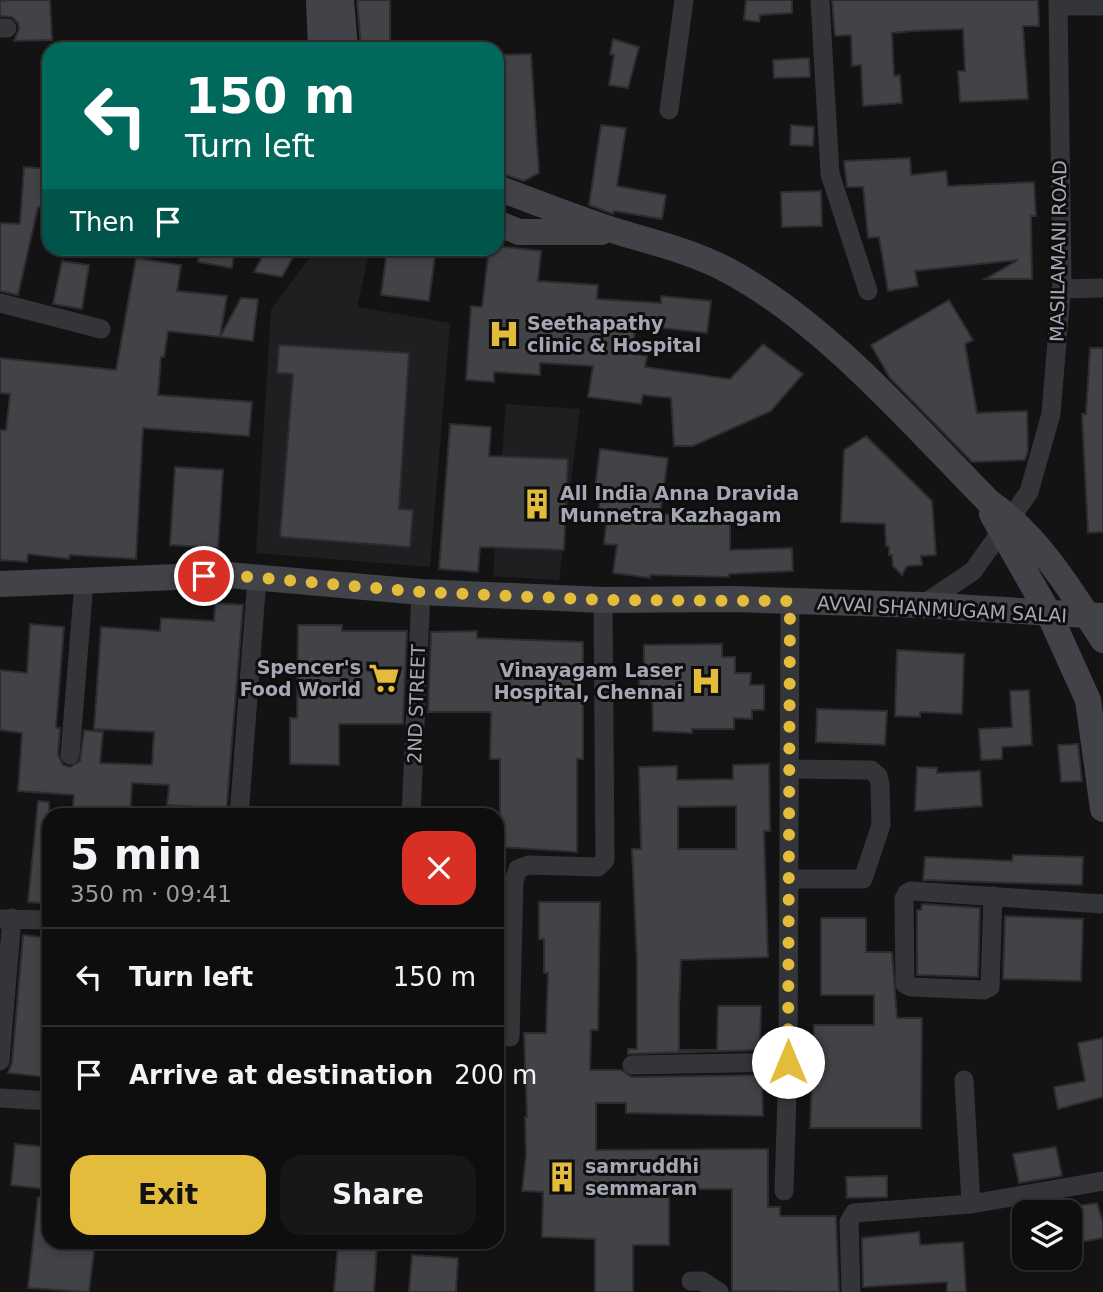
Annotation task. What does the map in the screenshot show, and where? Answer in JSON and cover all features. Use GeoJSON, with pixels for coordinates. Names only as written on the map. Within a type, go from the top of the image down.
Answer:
{"type":"FeatureCollection","features":[{"type":"Feature","properties":{"kind":"main road"},"geometry":{"type":"LineString","coordinates":[[319,0],[321,42]]}},
{"type":"Feature","properties":{"kind":"main road"},"geometry":{"type":"LineString","coordinates":[[341,0],[344,42]]}},
{"type":"Feature","properties":{"kind":"main road"},"geometry":{"type":"LineString","coordinates":[[504,191],[620,232],[657,242],[727,270],[793,313],[862,374],[999,517],[1060,575],[1095,616],[1103,640]]}},
{"type":"Feature","properties":{"kind":"main road"},"geometry":{"type":"LineString","coordinates":[[504,226],[519,232],[620,232]]}},
{"type":"Feature","properties":{"kind":"main road"},"geometry":{"type":"LineString","coordinates":[[999,517],[1049,614],[1088,700],[1103,809]]}},
{"type":"Feature","properties":{"kind":"main road","name":"AVVAI SHANMUGAM SALAI"},"geometry":{"type":"LineString","coordinates":[[0,584],[228,575],[421,592],[603,600],[921,605],[1095,616]]}},
{"type":"Feature","properties":{"kind":"street"},"geometry":{"type":"LineString","coordinates":[[670,110],[684,0]]}},
{"type":"Feature","properties":{"kind":"street"},"geometry":{"type":"LineString","coordinates":[[820,0],[830,174],[868,291]]}},
{"type":"Feature","properties":{"kind":"street"},"geometry":{"type":"LineString","coordinates":[[1058,3],[1103,6]]}},
{"type":"Feature","properties":{"kind":"street","name":"MASILAMANI ROAD"},"geometry":{"type":"LineString","coordinates":[[921,605],[973,571],[999,517],[1029,492],[1051,414],[1061,289],[1058,3]]}},
{"type":"Feature","properties":{"kind":"street"},"geometry":{"type":"LineString","coordinates":[[1061,289],[1103,288]]}},
{"type":"Feature","properties":{"kind":"street"},"geometry":{"type":"LineString","coordinates":[[0,303],[101,329]]}},
{"type":"Feature","properties":{"kind":"street"},"geometry":{"type":"LineString","coordinates":[[240,808],[257,578]]}},
{"type":"Feature","properties":{"kind":"street"},"geometry":{"type":"LineString","coordinates":[[70,755],[84,582]]}},
{"type":"Feature","properties":{"kind":"street","name":"2ND STREET"},"geometry":{"type":"LineString","coordinates":[[411,808],[421,592]]}},
{"type":"Feature","properties":{"kind":"street"},"geometry":{"type":"LineString","coordinates":[[504,994],[514,881],[518,869],[529,865],[603,865],[606,855],[603,600]]}},
{"type":"Feature","properties":{"kind":"street"},"geometry":{"type":"LineString","coordinates":[[784,1191],[790,879],[790,601]]}},
{"type":"Feature","properties":{"kind":"street"},"geometry":{"type":"LineString","coordinates":[[789,769],[871,770],[878,776],[880,783],[881,825],[863,880],[790,879]]}},
{"type":"Feature","properties":{"kind":"street"},"geometry":{"type":"LineString","coordinates":[[993,897],[990,986],[984,990],[911,987],[905,984],[904,899],[907,893],[993,897],[1103,904]]}},
{"type":"Feature","properties":{"kind":"street"},"geometry":{"type":"LineString","coordinates":[[0,1060],[6,919],[42,920]]}},
{"type":"Feature","properties":{"kind":"street"},"geometry":{"type":"LineString","coordinates":[[504,1010],[510,1037]]}},
{"type":"Feature","properties":{"kind":"street"},"geometry":{"type":"LineString","coordinates":[[632,1065],[788,1062]]}},
{"type":"Feature","properties":{"kind":"street"},"geometry":{"type":"LineString","coordinates":[[964,1080],[971,1205]]}},
{"type":"Feature","properties":{"kind":"street"},"geometry":{"type":"LineString","coordinates":[[0,1098],[42,1101]]}},
{"type":"Feature","properties":{"kind":"street"},"geometry":{"type":"LineString","coordinates":[[851,1292],[851,1216],[860,1212],[971,1205],[1103,1181]]}},
{"type":"Feature","properties":{"kind":"street"},"geometry":{"type":"LineString","coordinates":[[691,1281],[702,1281],[719,1292]]}},
{"type":"Feature","properties":{"kind":"shaded area"},"geometry":{"type":"Polygon","coordinates":[[[311,256],[368,256],[357,307],[450,323],[430,567],[256,553],[271,310],[311,256]]]}},
{"type":"Feature","properties":{"kind":"shaded area","name":"All India Anna Dravida Munnetra Kazhagam"},"geometry":{"type":"Polygon","coordinates":[[[506,404],[580,409],[559,580],[493,576],[506,404]]]}},
{"type":"Feature","properties":{"kind":"building"},"geometry":{"type":"Polygon","coordinates":[[[50,0],[52,40],[14,41],[19,29],[18,23],[12,17],[0,16],[0,1],[50,0]]]}},
{"type":"Feature","properties":{"kind":"building"},"geometry":{"type":"Polygon","coordinates":[[[357,0],[390,0],[390,42],[360,42],[357,0]]]}},
{"type":"Feature","properties":{"kind":"building"},"geometry":{"type":"Polygon","coordinates":[[[746,0],[792,0],[792,13],[760,15],[759,22],[744,20],[746,0]]]}},
{"type":"Feature","properties":{"kind":"building"},"geometry":{"type":"Polygon","coordinates":[[[832,0],[1038,0],[1039,26],[1023,26],[1028,99],[960,102],[958,71],[965,71],[963,29],[914,31],[892,33],[894,76],[900,75],[902,103],[863,106],[861,65],[852,66],[851,35],[835,36],[832,0]]]}},
{"type":"Feature","properties":{"kind":"building"},"geometry":{"type":"Polygon","coordinates":[[[613,39],[639,47],[628,88],[609,85],[614,55],[610,54],[613,39]]]}},
{"type":"Feature","properties":{"kind":"building"},"geometry":{"type":"Polygon","coordinates":[[[531,54],[539,173],[524,181],[504,174],[504,55],[531,54]]]}},
{"type":"Feature","properties":{"kind":"building"},"geometry":{"type":"Polygon","coordinates":[[[809,58],[810,77],[774,78],[773,60],[809,58]]]}},
{"type":"Feature","properties":{"kind":"building"},"geometry":{"type":"Polygon","coordinates":[[[601,125],[626,128],[617,186],[666,195],[662,219],[614,211],[613,214],[589,205],[601,125]]]}},
{"type":"Feature","properties":{"kind":"building"},"geometry":{"type":"Polygon","coordinates":[[[791,125],[814,127],[813,146],[790,145],[791,125]]]}},
{"type":"Feature","properties":{"kind":"building"},"geometry":{"type":"Polygon","coordinates":[[[910,158],[911,175],[946,171],[948,186],[1034,182],[1036,216],[1031,216],[1032,279],[985,279],[1018,260],[915,271],[918,286],[888,291],[879,237],[868,238],[863,187],[847,187],[844,161],[910,158]]]}},
{"type":"Feature","properties":{"kind":"building"},"geometry":{"type":"Polygon","coordinates":[[[24,167],[42,168],[42,207],[38,207],[18,295],[0,291],[0,223],[20,224],[24,167]]]}},
{"type":"Feature","properties":{"kind":"building"},"geometry":{"type":"Polygon","coordinates":[[[821,191],[822,226],[782,227],[781,192],[821,191]]]}},
{"type":"Feature","properties":{"kind":"building"},"geometry":{"type":"Polygon","coordinates":[[[504,247],[541,251],[538,281],[598,285],[597,299],[661,303],[661,296],[711,301],[707,333],[635,325],[633,354],[647,356],[645,367],[730,379],[763,344],[803,374],[771,411],[693,446],[674,446],[671,398],[643,395],[641,404],[588,397],[593,366],[540,363],[540,375],[494,372],[494,382],[466,380],[471,306],[482,307],[488,256],[504,256],[504,247]]]}},
{"type":"Feature","properties":{"kind":"building"},"geometry":{"type":"Polygon","coordinates":[[[199,256],[234,256],[232,268],[198,262],[199,256]]]}},
{"type":"Feature","properties":{"kind":"building"},"geometry":{"type":"Polygon","coordinates":[[[263,256],[294,256],[282,277],[254,272],[263,256]]]}},
{"type":"Feature","properties":{"kind":"building"},"geometry":{"type":"Polygon","coordinates":[[[386,256],[435,256],[429,301],[381,295],[386,256]]]}},
{"type":"Feature","properties":{"kind":"building"},"geometry":{"type":"Polygon","coordinates":[[[136,258],[181,265],[177,291],[227,296],[220,337],[168,331],[164,357],[161,357],[158,395],[252,402],[249,436],[143,428],[136,559],[70,555],[69,559],[28,554],[27,562],[0,560],[0,430],[6,430],[10,394],[0,393],[0,358],[116,370],[136,258]]]}},
{"type":"Feature","properties":{"kind":"building"},"geometry":{"type":"Polygon","coordinates":[[[62,261],[89,265],[82,309],[53,304],[62,261]]]}},
{"type":"Feature","properties":{"kind":"building"},"geometry":{"type":"Polygon","coordinates":[[[241,298],[258,299],[253,341],[220,337],[241,298]]]}},
{"type":"Feature","properties":{"kind":"building"},"geometry":{"type":"Polygon","coordinates":[[[949,300],[973,340],[965,344],[977,413],[1027,411],[1028,450],[1025,460],[972,462],[890,378],[871,345],[949,300]]]}},
{"type":"Feature","properties":{"kind":"building"},"geometry":{"type":"Polygon","coordinates":[[[279,345],[409,353],[399,509],[413,510],[410,547],[280,537],[293,374],[277,373],[279,345]]]}},
{"type":"Feature","properties":{"kind":"building"},"geometry":{"type":"Polygon","coordinates":[[[1090,348],[1103,348],[1103,532],[1088,533],[1082,414],[1086,414],[1090,348]]]}},
{"type":"Feature","properties":{"kind":"building"},"geometry":{"type":"Polygon","coordinates":[[[450,424],[491,427],[489,456],[568,459],[564,550],[480,547],[478,572],[439,569],[450,424]]]}},
{"type":"Feature","properties":{"kind":"building"},"geometry":{"type":"Polygon","coordinates":[[[866,436],[932,501],[936,555],[921,556],[922,565],[907,566],[902,575],[893,566],[889,546],[886,546],[885,524],[841,522],[844,450],[866,436]]]}},
{"type":"Feature","properties":{"kind":"building"},"geometry":{"type":"Polygon","coordinates":[[[600,449],[668,458],[660,514],[730,515],[730,550],[792,548],[793,571],[729,574],[729,577],[650,575],[650,578],[613,573],[617,545],[604,544],[607,517],[598,516],[601,488],[595,487],[600,449]]]}},
{"type":"Feature","properties":{"kind":"building"},"geometry":{"type":"Polygon","coordinates":[[[175,467],[223,470],[218,548],[170,545],[175,467]]]}},
{"type":"Feature","properties":{"kind":"building"},"geometry":{"type":"Polygon","coordinates":[[[215,603],[243,605],[227,808],[167,805],[169,785],[132,783],[130,808],[73,808],[74,795],[18,791],[22,733],[0,730],[0,670],[27,673],[30,624],[64,627],[56,728],[60,728],[58,755],[63,765],[70,767],[80,761],[84,730],[103,732],[100,763],[152,765],[154,732],[94,729],[101,627],[160,631],[161,618],[214,621],[215,603]]]}},
{"type":"Feature","properties":{"kind":"building"},"geometry":{"type":"Polygon","coordinates":[[[298,625],[342,625],[342,631],[407,631],[403,724],[339,724],[339,765],[290,764],[290,718],[297,718],[298,625]]]}},
{"type":"Feature","properties":{"kind":"building"},"geometry":{"type":"Polygon","coordinates":[[[477,631],[477,638],[583,642],[583,759],[577,759],[577,852],[504,847],[504,808],[500,808],[500,759],[490,759],[491,712],[428,712],[431,632],[477,631]]]}},
{"type":"Feature","properties":{"kind":"building"},"geometry":{"type":"Polygon","coordinates":[[[722,644],[722,657],[735,657],[735,673],[751,673],[750,685],[764,685],[764,710],[752,710],[752,719],[734,718],[734,729],[692,729],[692,733],[653,731],[652,687],[639,687],[639,669],[644,669],[644,645],[722,644]]]}},
{"type":"Feature","properties":{"kind":"building"},"geometry":{"type":"Polygon","coordinates":[[[897,650],[964,654],[962,714],[920,712],[920,717],[895,716],[897,650]]]}},
{"type":"Feature","properties":{"kind":"building"},"geometry":{"type":"Polygon","coordinates":[[[1029,690],[1032,745],[1002,747],[1002,759],[981,760],[979,729],[1012,727],[1010,691],[1029,690]]]}},
{"type":"Feature","properties":{"kind":"building"},"geometry":{"type":"Polygon","coordinates":[[[817,709],[887,711],[885,745],[816,742],[817,709]]]}},
{"type":"Feature","properties":{"kind":"building"},"geometry":{"type":"Polygon","coordinates":[[[1078,744],[1082,781],[1061,782],[1058,745],[1078,744]]]}},
{"type":"Feature","properties":{"kind":"building"},"geometry":{"type":"Polygon","coordinates":[[[769,764],[770,831],[764,831],[768,957],[681,960],[679,1050],[717,1050],[718,1006],[761,1006],[760,1050],[628,1054],[628,1049],[637,1049],[637,962],[632,849],[641,849],[639,767],[677,766],[677,780],[733,779],[733,765],[769,764]],[[736,806],[678,807],[678,849],[736,849],[736,806]]]}},
{"type":"Feature","properties":{"kind":"building"},"geometry":{"type":"Polygon","coordinates":[[[917,767],[937,768],[937,773],[980,771],[982,806],[915,811],[917,767]]]}},
{"type":"Feature","properties":{"kind":"building"},"geometry":{"type":"Polygon","coordinates":[[[38,801],[49,802],[49,808],[42,808],[42,903],[28,902],[38,801]]]}},
{"type":"Feature","properties":{"kind":"building"},"geometry":{"type":"Polygon","coordinates":[[[1013,855],[1083,857],[1082,885],[923,880],[925,857],[1012,861],[1013,855]]]}},
{"type":"Feature","properties":{"kind":"building"},"geometry":{"type":"Polygon","coordinates":[[[539,902],[600,902],[598,1030],[591,1030],[590,1070],[621,1070],[632,1077],[762,1075],[763,1116],[626,1113],[626,1103],[596,1103],[596,1150],[768,1149],[768,1207],[780,1207],[780,1216],[836,1216],[839,1292],[732,1291],[732,1189],[669,1189],[669,1245],[633,1245],[633,1292],[595,1292],[595,1239],[542,1237],[543,1192],[522,1191],[527,1117],[524,1033],[546,1033],[548,973],[544,973],[544,939],[539,939],[539,902]]]}},
{"type":"Feature","properties":{"kind":"building"},"geometry":{"type":"Polygon","coordinates":[[[922,904],[980,908],[978,977],[917,975],[917,910],[921,910],[922,904]]]}},
{"type":"Feature","properties":{"kind":"building"},"geometry":{"type":"Polygon","coordinates":[[[1005,916],[1083,919],[1081,981],[1003,979],[1005,916]]]}},
{"type":"Feature","properties":{"kind":"building"},"geometry":{"type":"Polygon","coordinates":[[[821,918],[866,918],[866,952],[892,952],[897,1018],[922,1018],[921,1128],[810,1128],[814,1025],[874,1025],[874,995],[821,995],[821,918]]]}},
{"type":"Feature","properties":{"kind":"building"},"geometry":{"type":"Polygon","coordinates":[[[23,935],[42,937],[42,1077],[8,1073],[12,1062],[23,935]]]}},
{"type":"Feature","properties":{"kind":"building"},"geometry":{"type":"Polygon","coordinates":[[[1103,1038],[1103,1097],[1058,1109],[1054,1087],[1085,1081],[1078,1043],[1103,1038]]]}},
{"type":"Feature","properties":{"kind":"building"},"geometry":{"type":"Polygon","coordinates":[[[15,1144],[42,1146],[42,1189],[11,1185],[15,1144]]]}},
{"type":"Feature","properties":{"kind":"building"},"geometry":{"type":"Polygon","coordinates":[[[1056,1147],[1062,1176],[1019,1183],[1013,1154],[1056,1147]]]}},
{"type":"Feature","properties":{"kind":"building"},"geometry":{"type":"Polygon","coordinates":[[[887,1176],[887,1197],[847,1198],[846,1177],[887,1176]]]}},
{"type":"Feature","properties":{"kind":"building"},"geometry":{"type":"Polygon","coordinates":[[[38,1197],[42,1197],[42,1249],[94,1249],[89,1292],[28,1288],[38,1197]]]}},
{"type":"Feature","properties":{"kind":"building"},"geometry":{"type":"Polygon","coordinates":[[[1097,1203],[1103,1222],[1103,1238],[1082,1242],[1082,1205],[1097,1203]]]}},
{"type":"Feature","properties":{"kind":"building"},"geometry":{"type":"Polygon","coordinates":[[[919,1232],[920,1245],[963,1242],[966,1292],[947,1292],[947,1282],[863,1287],[862,1238],[919,1232]]]}},
{"type":"Feature","properties":{"kind":"building"},"geometry":{"type":"Polygon","coordinates":[[[338,1249],[377,1249],[374,1292],[334,1292],[338,1249]]]}},
{"type":"Feature","properties":{"kind":"building"},"geometry":{"type":"Polygon","coordinates":[[[412,1255],[458,1258],[456,1292],[409,1292],[412,1255]]]}},
{"type":"Feature","properties":{"kind":"place","name":"Seethapathy clinic & Hospital"},"geometry":{"type":"Point","coordinates":[504,334]}},
{"type":"Feature","properties":{"kind":"place","name":"All India Anna Dravida Munnetra Kazhagam"},"geometry":{"type":"Point","coordinates":[537,504]}},
{"type":"Feature","properties":{"kind":"place","name":"Spencer's Food World"},"geometry":{"type":"Point","coordinates":[384,678]}},
{"type":"Feature","properties":{"kind":"place","name":"Vinayagam Laser Hospital, Chennai"},"geometry":{"type":"Point","coordinates":[706,681]}},
{"type":"Feature","properties":{"kind":"place","name":"samruddhi semmaran"},"geometry":{"type":"Point","coordinates":[562,1177]}},
{"type":"Feature","properties":{"kind":"route"},"geometry":{"type":"LineString","coordinates":[[204,576],[228,575],[421,592],[603,600],[790,601],[788,1062]]}}]}
